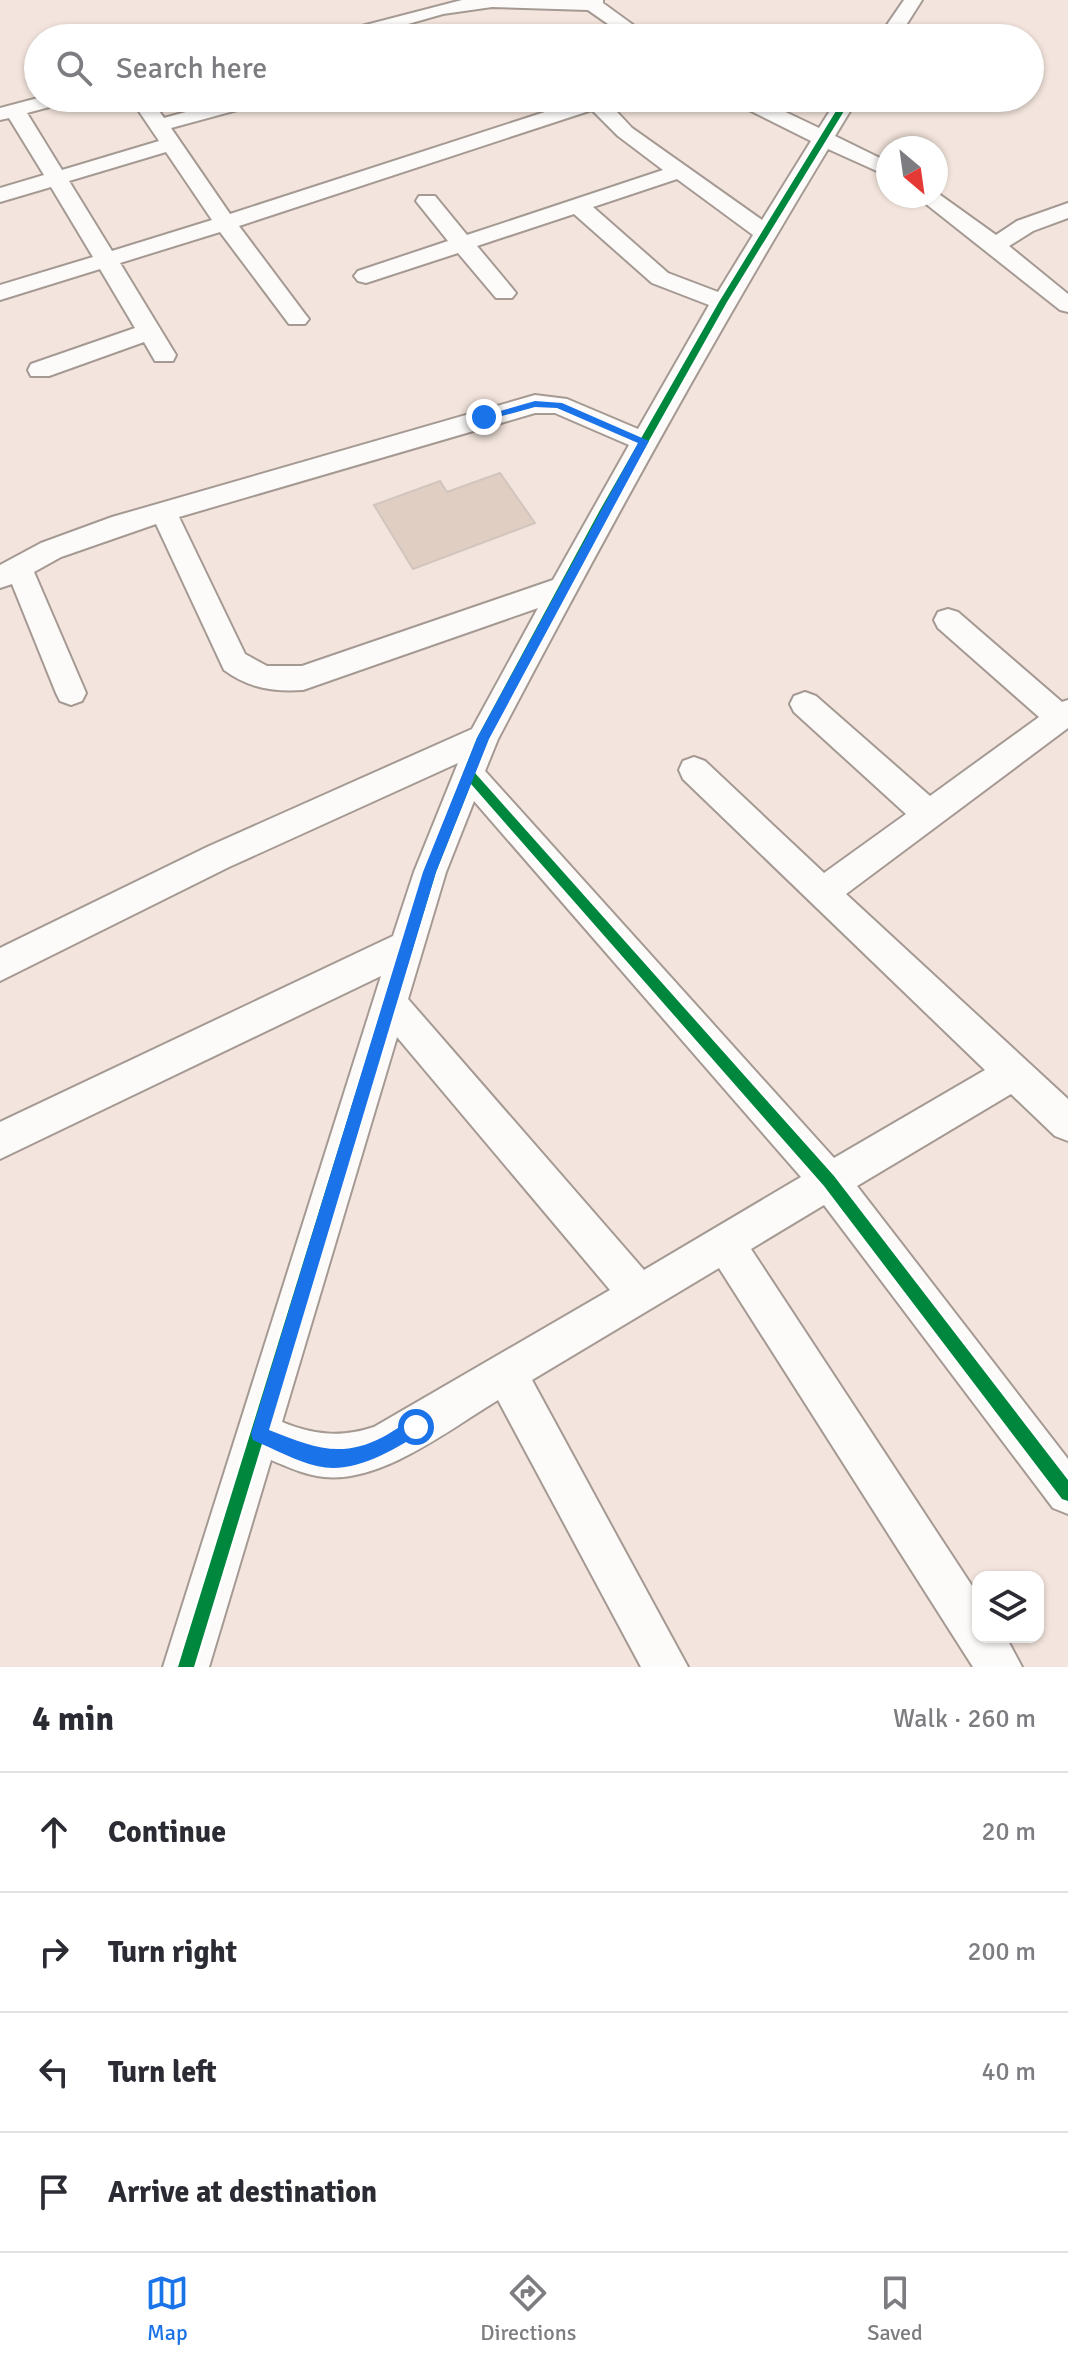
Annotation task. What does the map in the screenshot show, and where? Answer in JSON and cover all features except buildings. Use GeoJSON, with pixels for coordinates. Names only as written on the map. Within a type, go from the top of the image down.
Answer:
{"type":"FeatureCollection","features":[{"type":"Feature","properties":{"kind":"street"},"geometry":{"type":"LineString","coordinates":[[897,24],[913,0]]}},
{"type":"Feature","properties":{"kind":"street"},"geometry":{"type":"LineString","coordinates":[[388,24],[441,9],[492,1],[593,2],[622,24]]}},
{"type":"Feature","properties":{"kind":"street"},"geometry":{"type":"LineString","coordinates":[[8,112],[56,178],[164,355]]}},
{"type":"Feature","properties":{"kind":"street"},"geometry":{"type":"LineString","coordinates":[[150,112],[197,185],[297,319]]}},
{"type":"Feature","properties":{"kind":"street"},"geometry":{"type":"LineString","coordinates":[[160,125],[208,112]]}},
{"type":"Feature","properties":{"kind":"street"},"geometry":{"type":"LineString","coordinates":[[0,293],[369,179],[567,112]]}},
{"type":"Feature","properties":{"kind":"street"},"geometry":{"type":"LineString","coordinates":[[611,112],[625,132],[765,233]]}},
{"type":"Feature","properties":{"kind":"street"},"geometry":{"type":"LineString","coordinates":[[769,112],[876,164]]}},
{"type":"Feature","properties":{"kind":"street"},"geometry":{"type":"LineString","coordinates":[[186,1667],[430,872],[483,738],[723,302],[839,112]]}},
{"type":"Feature","properties":{"kind":"street"},"geometry":{"type":"LineString","coordinates":[[0,195],[172,144]]}},
{"type":"Feature","properties":{"kind":"street"},"geometry":{"type":"LineString","coordinates":[[366,276],[677,172]]}},
{"type":"Feature","properties":{"kind":"street"},"geometry":{"type":"LineString","coordinates":[[427,201],[504,293]]}},
{"type":"Feature","properties":{"kind":"street"},"geometry":{"type":"LineString","coordinates":[[578,206],[660,278],[723,302]]}},
{"type":"Feature","properties":{"kind":"street"},"geometry":{"type":"LineString","coordinates":[[944,208],[995,245],[1009,261],[1068,305]]}},
{"type":"Feature","properties":{"kind":"street"},"geometry":{"type":"LineString","coordinates":[[995,245],[1025,226],[1068,210]]}},
{"type":"Feature","properties":{"kind":"street"},"geometry":{"type":"LineString","coordinates":[[40,370],[150,331]]}},
{"type":"Feature","properties":{"kind":"street"},"geometry":{"type":"LineString","coordinates":[[71,693],[9,572],[51,550],[163,511],[535,404],[558,405],[644,441]]}},
{"type":"Feature","properties":{"kind":"street"},"geometry":{"type":"LineString","coordinates":[[163,511],[234,662],[252,676],[278,681],[303,678],[563,588]]}},
{"type":"Feature","properties":{"kind":"street"},"geometry":{"type":"LineString","coordinates":[[822,893],[1064,715],[948,620]]}},
{"type":"Feature","properties":{"kind":"street"},"geometry":{"type":"LineString","coordinates":[[805,704],[929,815]]}},
{"type":"Feature","properties":{"kind":"street"},"geometry":{"type":"LineString","coordinates":[[0,965],[218,857],[483,738]]}},
{"type":"Feature","properties":{"kind":"street"},"geometry":{"type":"LineString","coordinates":[[694,770],[1068,1123]]}},
{"type":"Feature","properties":{"kind":"street"},"geometry":{"type":"LineString","coordinates":[[469,774],[829,1181],[1068,1493]]}},
{"type":"Feature","properties":{"kind":"street"},"geometry":{"type":"LineString","coordinates":[[0,1141],[408,946]]}},
{"type":"Feature","properties":{"kind":"street"},"geometry":{"type":"LineString","coordinates":[[390,1003],[638,1293]]}},
{"type":"Feature","properties":{"kind":"street"},"geometry":{"type":"LineString","coordinates":[[254,1453],[350,1458],[384,1445],[1013,1073]]}},
{"type":"Feature","properties":{"kind":"street"},"geometry":{"type":"LineString","coordinates":[[725,1243],[972,1625]]}},
{"type":"Feature","properties":{"kind":"street"},"geometry":{"type":"LineString","coordinates":[[506,1373],[665,1667]]}},
{"type":"Feature","properties":{"kind":"street"},"geometry":{"type":"LineString","coordinates":[[984,1643],[999,1667]]}},
{"type":"Feature","properties":{"kind":"cycle path"},"geometry":{"type":"LineString","coordinates":[[186,1667],[430,872],[483,738],[605,510],[723,302],[839,112]]}},
{"type":"Feature","properties":{"kind":"cycle path"},"geometry":{"type":"LineString","coordinates":[[469,774],[829,1181],[1068,1493]]}},
{"type":"Feature","properties":{"kind":"route"},"geometry":{"type":"LineString","coordinates":[[416,1427],[384,1445],[350,1458],[318,1458],[259,1434],[430,872],[483,738],[644,441],[558,405],[535,404],[484,417]]}}]}
